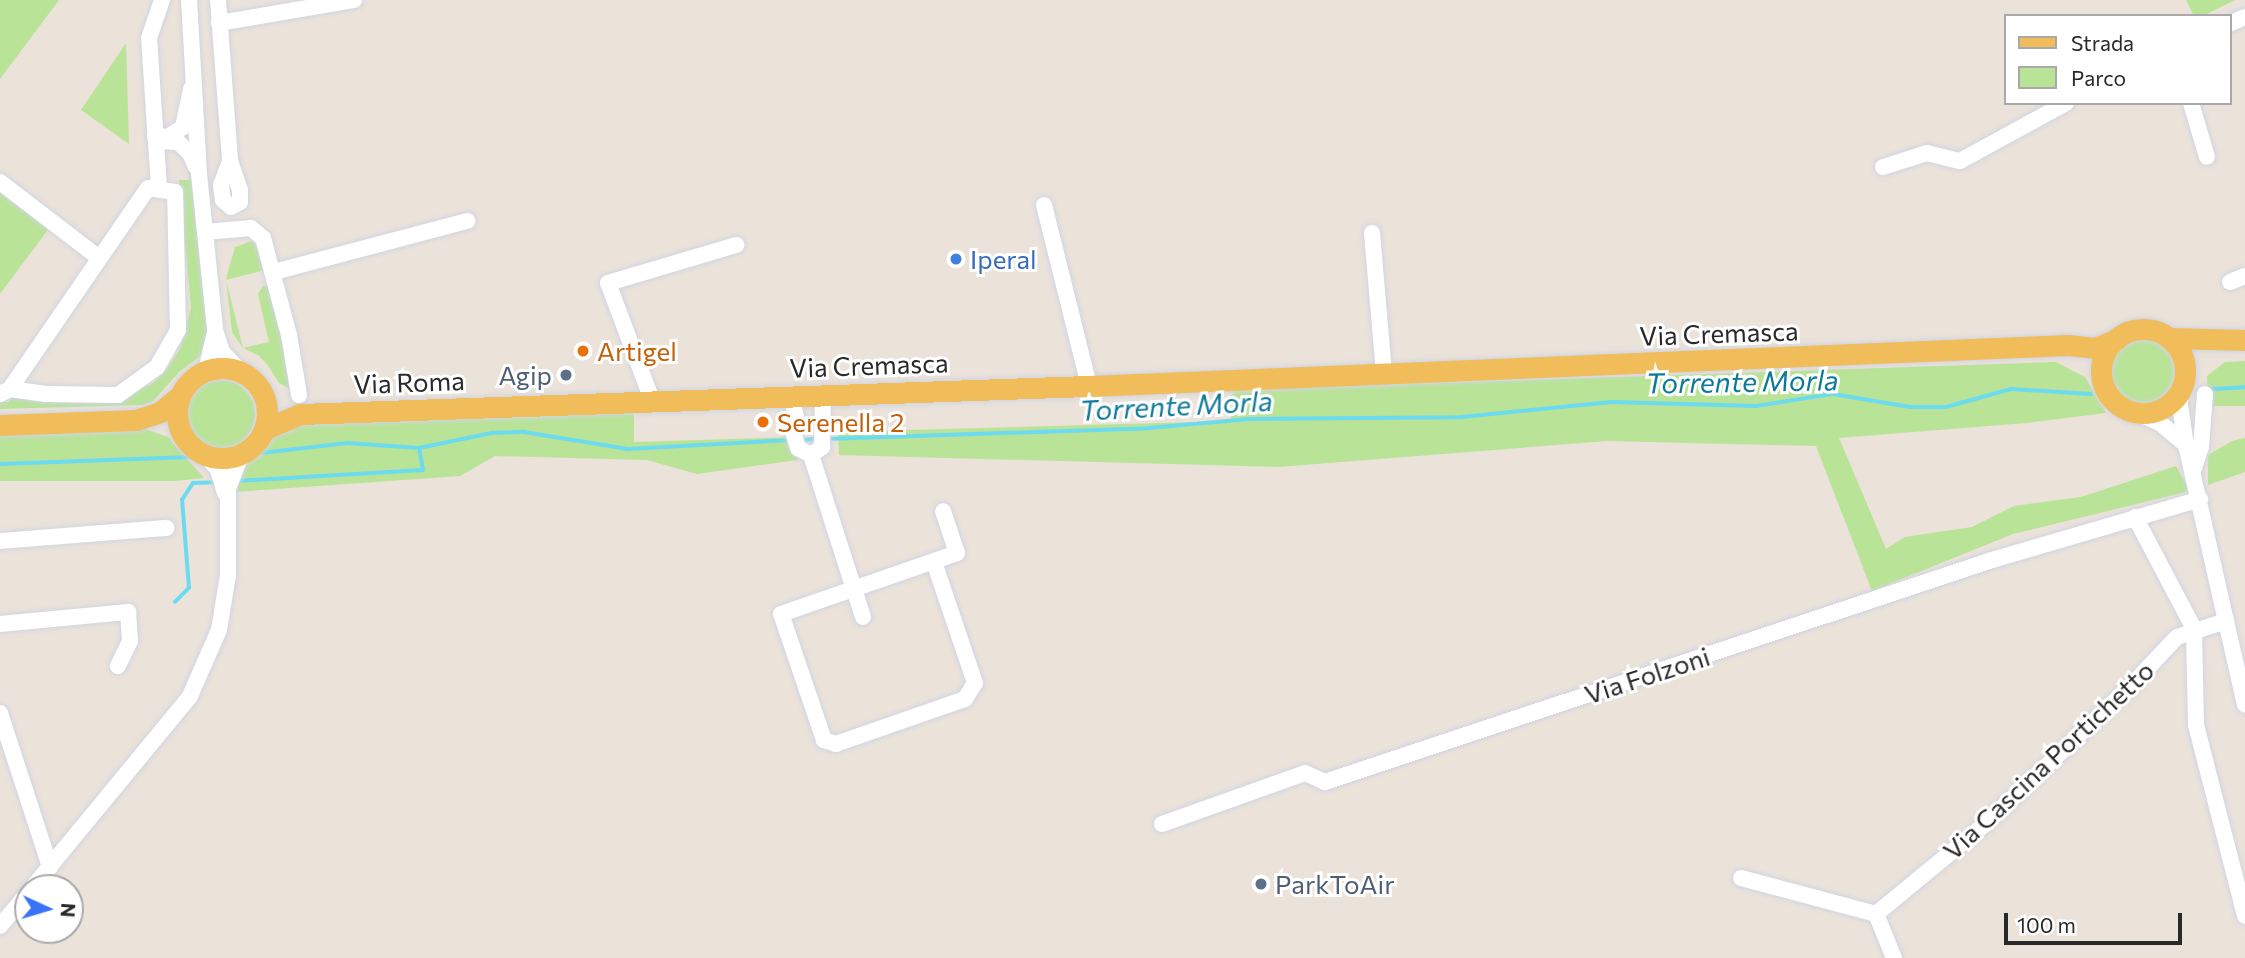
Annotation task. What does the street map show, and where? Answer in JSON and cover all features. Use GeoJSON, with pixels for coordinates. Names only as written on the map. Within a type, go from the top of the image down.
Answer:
{"type":"FeatureCollection","features":[{"type":"Feature","properties":{"kind":"main road"},"geometry":{"type":"LineString","coordinates":[[2146,329],[2169,338],[2238,340],[2204,354],[2162,408],[2136,412],[2122,407],[2111,397],[2102,374],[2105,355],[2117,339],[2134,330],[2146,329]]}},
{"type":"Feature","properties":{"kind":"main road"},"geometry":{"type":"LineString","coordinates":[[2169,338],[2183,356],[2183,384]]}},
{"type":"Feature","properties":{"kind":"main road","name":"Via Cremasca"},"geometry":{"type":"LineString","coordinates":[[649,400],[1089,386],[2056,347],[2095,348],[2117,339]]}},
{"type":"Feature","properties":{"kind":"main road"},"geometry":{"type":"LineString","coordinates":[[2056,347],[2102,374]]}},
{"type":"Feature","properties":{"kind":"main road"},"geometry":{"type":"LineString","coordinates":[[136,420],[160,412],[180,396],[195,377],[206,371],[229,368],[241,372]]}},
{"type":"Feature","properties":{"kind":"main road","name":"Via Roma"},"geometry":{"type":"LineString","coordinates":[[241,372],[251,378],[265,396],[286,410],[300,405],[649,400]]}},
{"type":"Feature","properties":{"kind":"main road"},"geometry":{"type":"LineString","coordinates":[[180,396],[177,407],[180,430],[186,441],[206,456],[229,458],[241,455]]}},
{"type":"Feature","properties":{"kind":"main road"},"geometry":{"type":"LineString","coordinates":[[265,396],[268,418],[265,429]]}},
{"type":"Feature","properties":{"kind":"main road","name":"Via Roma"},"geometry":{"type":"LineString","coordinates":[[241,455],[260,440],[265,429],[300,405]]}},
{"type":"Feature","properties":{"kind":"main road"},"geometry":{"type":"LineString","coordinates":[[0,425],[136,420],[180,430]]}},
{"type":"Feature","properties":{"kind":"street"},"geometry":{"type":"LineString","coordinates":[[159,188],[149,38],[162,0]]}},
{"type":"Feature","properties":{"kind":"street"},"geometry":{"type":"LineString","coordinates":[[188,0],[199,174],[215,330],[222,352],[241,372]]}},
{"type":"Feature","properties":{"kind":"street"},"geometry":{"type":"LineString","coordinates":[[218,0],[230,162]]}},
{"type":"Feature","properties":{"kind":"street"},"geometry":{"type":"LineString","coordinates":[[219,23],[354,0]]}},
{"type":"Feature","properties":{"kind":"street"},"geometry":{"type":"LineString","coordinates":[[155,138],[168,137],[183,127],[186,103],[195,79]]}},
{"type":"Feature","properties":{"kind":"street"},"geometry":{"type":"LineString","coordinates":[[1883,167],[1927,153],[1960,160],[2062,105]]}},
{"type":"Feature","properties":{"kind":"street"},"geometry":{"type":"LineString","coordinates":[[2192,105],[2207,158]]}},
{"type":"Feature","properties":{"kind":"street"},"geometry":{"type":"LineString","coordinates":[[155,138],[178,142],[190,153],[199,174]]}},
{"type":"Feature","properties":{"kind":"street"},"geometry":{"type":"LineString","coordinates":[[0,182],[99,258]]}},
{"type":"Feature","properties":{"kind":"street"},"geometry":{"type":"LineString","coordinates":[[148,188],[175,192],[178,330],[157,367],[118,395],[5,391],[148,188]]}},
{"type":"Feature","properties":{"kind":"street"},"geometry":{"type":"LineString","coordinates":[[1044,205],[1089,386]]}},
{"type":"Feature","properties":{"kind":"street"},"geometry":{"type":"LineString","coordinates":[[274,272],[467,221]]}},
{"type":"Feature","properties":{"kind":"street"},"geometry":{"type":"LineString","coordinates":[[205,232],[251,228],[263,238],[274,272],[300,405]]}},
{"type":"Feature","properties":{"kind":"street"},"geometry":{"type":"LineString","coordinates":[[1372,233],[1384,374]]}},
{"type":"Feature","properties":{"kind":"street"},"geometry":{"type":"LineString","coordinates":[[649,400],[608,283],[736,245]]}},
{"type":"Feature","properties":{"kind":"street"},"geometry":{"type":"LineString","coordinates":[[206,371],[215,330]]}},
{"type":"Feature","properties":{"kind":"street"},"geometry":{"type":"LineString","coordinates":[[2183,384],[2180,405],[2186,445],[2226,621],[2238,643],[2245,705]]}},
{"type":"Feature","properties":{"kind":"street"},"geometry":{"type":"LineString","coordinates":[[810,443],[822,394]]}},
{"type":"Feature","properties":{"kind":"street"},"geometry":{"type":"LineString","coordinates":[[2194,471],[2201,447],[2205,394]]}},
{"type":"Feature","properties":{"kind":"street"},"geometry":{"type":"LineString","coordinates":[[792,395],[797,420],[810,443],[863,617]]}},
{"type":"Feature","properties":{"kind":"street"},"geometry":{"type":"LineString","coordinates":[[2136,412],[2160,423],[2186,445]]}},
{"type":"Feature","properties":{"kind":"street"},"geometry":{"type":"LineString","coordinates":[[44,874],[190,696],[219,630],[228,575],[227,502],[231,474],[241,455]]}},
{"type":"Feature","properties":{"kind":"street"},"geometry":{"type":"LineString","coordinates":[[206,456],[220,476],[227,502]]}},
{"type":"Feature","properties":{"kind":"street","name":"Via Folzoni"},"geometry":{"type":"LineString","coordinates":[[1162,824],[1305,773],[1325,782],[1992,560],[2200,499]]}},
{"type":"Feature","properties":{"kind":"street"},"geometry":{"type":"LineString","coordinates":[[934,562],[975,683],[965,699],[836,744],[824,740],[781,614],[957,553],[943,510]]}},
{"type":"Feature","properties":{"kind":"street"},"geometry":{"type":"LineString","coordinates":[[2135,517],[2193,629],[2196,725],[2245,916]]}},
{"type":"Feature","properties":{"kind":"street"},"geometry":{"type":"LineString","coordinates":[[0,541],[166,528]]}},
{"type":"Feature","properties":{"kind":"street"},"geometry":{"type":"LineString","coordinates":[[0,624],[128,612],[130,641],[118,666]]}},
{"type":"Feature","properties":{"kind":"street","name":"Via Cascina Portichetto"},"geometry":{"type":"LineString","coordinates":[[1876,914],[1985,824],[2128,690],[2177,637],[2193,629],[2226,621]]}},
{"type":"Feature","properties":{"kind":"street"},"geometry":{"type":"LineString","coordinates":[[0,714],[50,867]]}},
{"type":"Feature","properties":{"kind":"street"},"geometry":{"type":"LineString","coordinates":[[1741,878],[1876,914],[1894,958]]}},
{"type":"Feature","properties":{"kind":"street"},"geometry":{"type":"LineString","coordinates":[[0,926],[14,910]]}},
{"type":"Feature","properties":{"kind":"green space"},"geometry":{"type":"Polygon","coordinates":[[[0,0],[59,0],[0,79],[0,0]]]}},
{"type":"Feature","properties":{"kind":"green space"},"geometry":{"type":"Polygon","coordinates":[[[2186,0],[2235,0],[2207,14],[2193,14],[2186,0]]]}},
{"type":"Feature","properties":{"kind":"green space"},"geometry":{"type":"Polygon","coordinates":[[[126,43],[129,144],[81,110],[126,43]]]}},
{"type":"Feature","properties":{"kind":"green space"},"geometry":{"type":"Polygon","coordinates":[[[188,160],[192,166],[211,329],[205,353],[180,371],[153,401],[143,405],[0,409],[0,402],[9,402],[11,398],[123,397],[153,383],[166,370],[180,349],[191,308],[179,180],[189,180],[188,160]]]}},
{"type":"Feature","properties":{"kind":"green space"},"geometry":{"type":"Polygon","coordinates":[[[0,189],[50,227],[0,294],[0,189]]]}},
{"type":"Feature","properties":{"kind":"green space"},"geometry":{"type":"Polygon","coordinates":[[[252,241],[262,249],[265,270],[226,280],[235,247],[252,241]]]}},
{"type":"Feature","properties":{"kind":"green space"},"geometry":{"type":"Polygon","coordinates":[[[226,281],[243,348],[232,332],[226,281]]]}},
{"type":"Feature","properties":{"kind":"green space"},"geometry":{"type":"Polygon","coordinates":[[[269,285],[294,391],[279,383],[258,355],[243,348],[269,342],[258,294],[263,286],[269,285]]]}},
{"type":"Feature","properties":{"kind":"green space"},"geometry":{"type":"Polygon","coordinates":[[[2136,339],[2148,339],[2165,348],[2172,359],[2172,383],[2165,394],[2148,403],[2136,403],[2124,398],[2115,389],[2110,377],[2110,365],[2115,353],[2124,344],[2136,339]]]}},
{"type":"Feature","properties":{"kind":"green space"},"geometry":{"type":"Polygon","coordinates":[[[2245,361],[2245,406],[2208,406],[2207,376],[2225,362],[2245,361]]]}},
{"type":"Feature","properties":{"kind":"green space"},"geometry":{"type":"Polygon","coordinates":[[[2056,362],[2085,377],[2106,413],[2026,423],[1839,438],[1886,549],[1905,537],[1972,527],[2014,506],[2081,497],[2176,466],[2190,491],[2013,534],[1872,591],[1816,446],[1607,441],[1278,467],[839,455],[838,432],[1231,421],[1233,390],[2056,362]]]}},
{"type":"Feature","properties":{"kind":"green space"},"geometry":{"type":"Polygon","coordinates":[[[214,380],[228,380],[240,385],[250,395],[255,414],[250,433],[240,443],[228,448],[214,448],[202,443],[192,433],[187,421],[187,407],[192,395],[202,385],[214,380]]]}},
{"type":"Feature","properties":{"kind":"green space"},"geometry":{"type":"Polygon","coordinates":[[[634,408],[634,442],[795,437],[797,460],[697,474],[647,460],[495,456],[460,476],[233,492],[233,472],[263,440],[287,425],[634,408]]]}},
{"type":"Feature","properties":{"kind":"green space"},"geometry":{"type":"Polygon","coordinates":[[[142,428],[168,437],[204,478],[175,481],[0,481],[0,435],[142,428]]]}},
{"type":"Feature","properties":{"kind":"green space"},"geometry":{"type":"Polygon","coordinates":[[[2245,438],[2245,472],[2208,485],[2208,455],[2232,441],[2245,438]]]}},
{"type":"Feature","properties":{"kind":"waterway","name":"Torrente Morla"},"geometry":{"type":"LineString","coordinates":[[2212,389],[2245,387]]}},
{"type":"Feature","properties":{"kind":"waterway","name":"Torrente Morla"},"geometry":{"type":"LineString","coordinates":[[825,439],[1149,428],[1249,419],[1462,417],[1611,402],[1756,406],[1833,394],[1910,407],[1946,407],[2011,389],[2091,394]]}},
{"type":"Feature","properties":{"kind":"waterway","name":"Torrente Morla"},"geometry":{"type":"LineString","coordinates":[[261,453],[347,443],[419,448],[492,433],[524,432],[628,449],[790,440]]}},
{"type":"Feature","properties":{"kind":"waterway","name":"Torrente Morla"},"geometry":{"type":"LineString","coordinates":[[801,440],[818,439]]}},
{"type":"Feature","properties":{"kind":"waterway"},"geometry":{"type":"LineString","coordinates":[[237,481],[423,470],[419,448]]}},
{"type":"Feature","properties":{"kind":"waterway","name":"Torrente Morla"},"geometry":{"type":"LineString","coordinates":[[0,464],[191,457]]}},
{"type":"Feature","properties":{"kind":"waterway"},"geometry":{"type":"LineString","coordinates":[[175,602],[189,588],[182,500],[193,483],[216,482]]}},
{"type":"Feature","properties":{"kind":"place","name":"Iperal"},"geometry":{"type":"Point","coordinates":[956,259]}},
{"type":"Feature","properties":{"kind":"place","name":"Artigel"},"geometry":{"type":"Point","coordinates":[583,351]}},
{"type":"Feature","properties":{"kind":"place","name":"Agip"},"geometry":{"type":"Point","coordinates":[566,375]}},
{"type":"Feature","properties":{"kind":"place","name":"Serenella 2"},"geometry":{"type":"Point","coordinates":[763,422]}},
{"type":"Feature","properties":{"kind":"place","name":"ParkToAir"},"geometry":{"type":"Point","coordinates":[1261,884]}}]}
